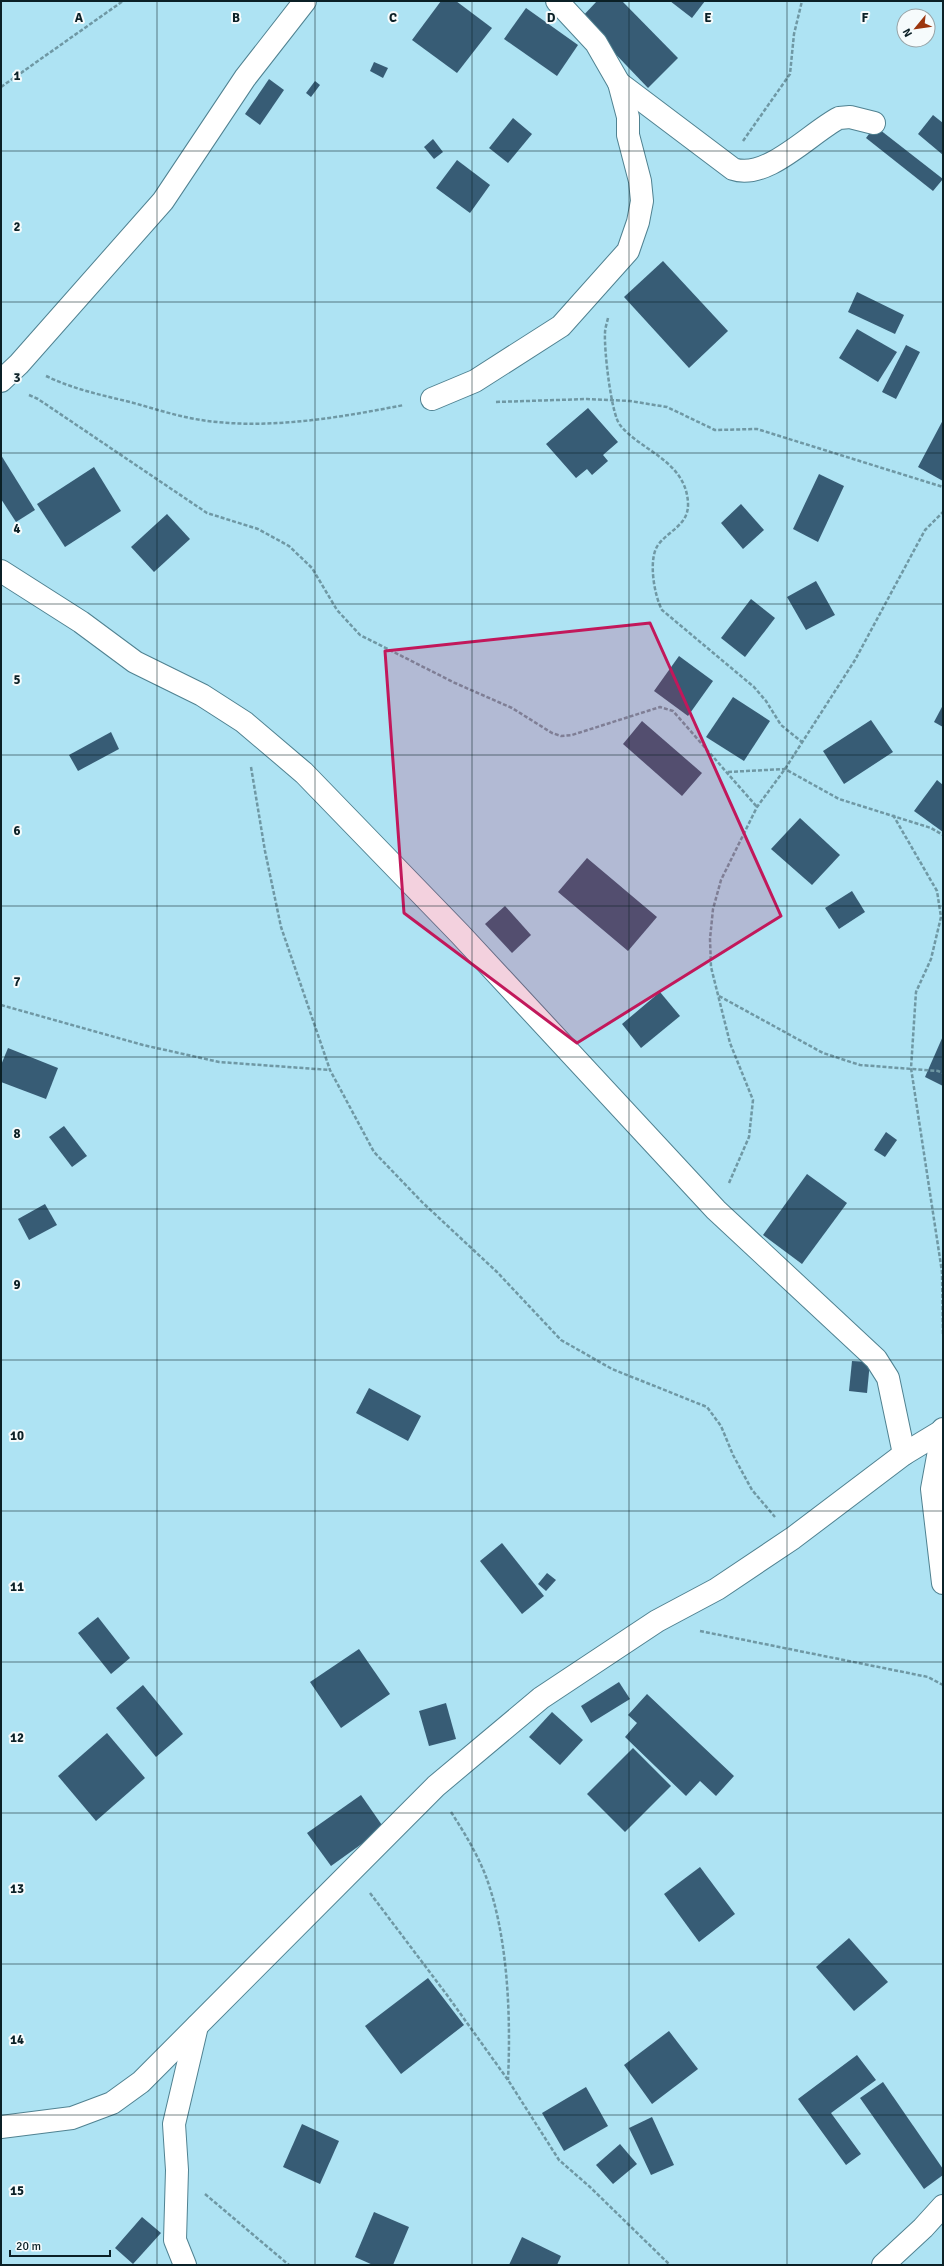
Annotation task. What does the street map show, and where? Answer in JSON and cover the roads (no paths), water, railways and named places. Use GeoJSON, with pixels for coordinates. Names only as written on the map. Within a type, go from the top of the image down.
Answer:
{"type":"FeatureCollection","features":[{"type":"Feature","properties":{"kind":"street"},"geometry":{"type":"LineString","coordinates":[[1,381],[19,364],[163,201],[245,78],[305,1]]}},
{"type":"Feature","properties":{"kind":"street"},"geometry":{"type":"LineString","coordinates":[[432,399],[475,381],[561,326],[628,251],[638,222],[642,201],[640,181],[628,136],[628,117],[619,83],[596,43],[557,1]]}},
{"type":"Feature","properties":{"kind":"street"},"geometry":{"type":"LineString","coordinates":[[619,83],[733,169],[743,172],[771,163],[839,118],[850,117],[874,124]]}},
{"type":"Feature","properties":{"kind":"street"},"geometry":{"type":"LineString","coordinates":[[1,571],[81,622],[135,662],[202,696],[244,722],[304,773],[460,934],[716,1210],[876,1359],[890,1384],[904,1454]]}},
{"type":"Feature","properties":{"kind":"street"},"geometry":{"type":"LineString","coordinates":[[1,2127],[72,2118],[112,2103],[142,2082],[436,1786],[541,1698],[657,1621],[717,1589],[793,1538],[904,1454],[943,1430]]}},
{"type":"Feature","properties":{"kind":"street"},"geometry":{"type":"LineString","coordinates":[[943,1430],[932,1489],[943,1583]]}},
{"type":"Feature","properties":{"kind":"street"},"geometry":{"type":"LineString","coordinates":[[184,2265],[175,2240],[177,2170],[174,2124],[197,2026]]}},
{"type":"Feature","properties":{"kind":"street"},"geometry":{"type":"LineString","coordinates":[[883,2265],[923,2228],[943,2206]]}}]}
